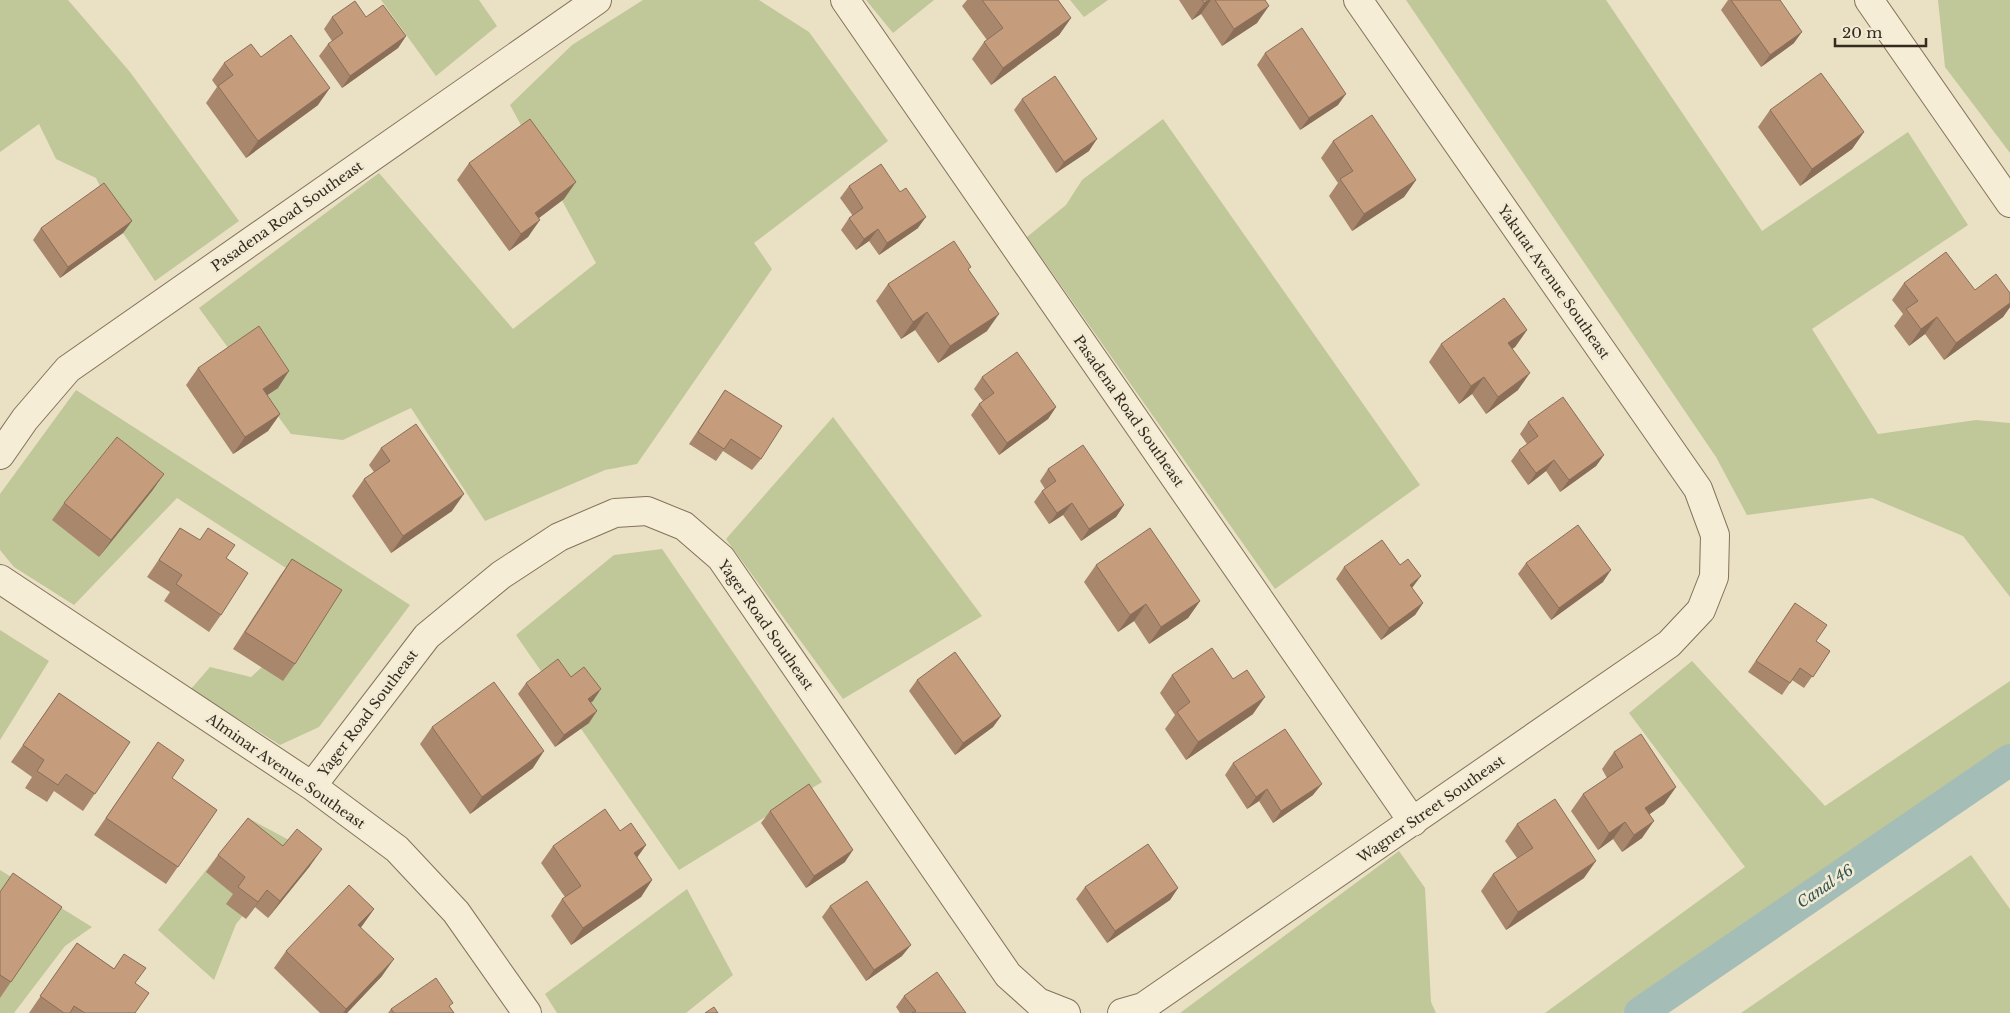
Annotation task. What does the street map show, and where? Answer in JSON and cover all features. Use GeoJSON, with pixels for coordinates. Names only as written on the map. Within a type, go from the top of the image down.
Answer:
{"type":"FeatureCollection","features":[{"type":"Feature","properties":{"kind":"street","name":"Pasadena Road Southeast"},"geometry":{"type":"LineString","coordinates":[[0,455],[25,419],[68,369],[597,0]]}},
{"type":"Feature","properties":{"kind":"street","name":"Pasadena Road Southeast"},"geometry":{"type":"LineString","coordinates":[[845,0],[1413,822]]}},
{"type":"Feature","properties":{"kind":"street","name":"Yakutat Avenue Southeast"},"geometry":{"type":"LineString","coordinates":[[1358,0],[1698,490],[1715,535],[1714,577]]}},
{"type":"Feature","properties":{"kind":"street"},"geometry":{"type":"LineString","coordinates":[[1873,1],[2010,203]]}},
{"type":"Feature","properties":{"kind":"street","name":"Yager Road Southeast"},"geometry":{"type":"LineString","coordinates":[[312,786],[427,636],[500,575],[559,536],[615,513],[647,511],[684,526],[721,558],[1008,975],[1038,1002],[1066,1013]]}},
{"type":"Feature","properties":{"kind":"street","name":"Wagner Street Southeast"},"geometry":{"type":"LineString","coordinates":[[1122,1013],[1142,1007],[1669,644],[1701,610],[1714,577]]}},
{"type":"Feature","properties":{"kind":"street","name":"Alminar Avenue Southeast"},"geometry":{"type":"LineString","coordinates":[[0,579],[312,786],[397,849],[456,912],[527,1013]]}},
{"type":"Feature","properties":{"kind":"green space"},"geometry":{"type":"Polygon","coordinates":[[[0,0],[68,0],[130,72],[239,221],[155,281],[123,233],[96,178],[56,159],[39,124],[0,152],[0,0]]]}},
{"type":"Feature","properties":{"kind":"green space"},"geometry":{"type":"Polygon","coordinates":[[[381,0],[479,0],[497,26],[436,76],[381,0]]]}},
{"type":"Feature","properties":{"kind":"green space"},"geometry":{"type":"Polygon","coordinates":[[[643,0],[759,0],[809,32],[888,141],[754,243],[772,269],[637,464],[605,470],[485,521],[411,408],[343,440],[291,434],[199,308],[379,173],[513,329],[596,263],[510,105],[572,45],[643,0]]]}},
{"type":"Feature","properties":{"kind":"green space"},"geometry":{"type":"Polygon","coordinates":[[[866,0],[934,0],[893,33],[866,0]]]}},
{"type":"Feature","properties":{"kind":"green space"},"geometry":{"type":"Polygon","coordinates":[[[1070,0],[1108,0],[1084,17],[1070,0]]]}},
{"type":"Feature","properties":{"kind":"green space"},"geometry":{"type":"Polygon","coordinates":[[[1406,0],[1606,0],[1762,231],[1908,132],[1968,225],[1812,329],[1878,434],[1976,420],[2010,423],[2010,597],[1963,536],[1872,498],[1747,515],[1716,457],[1406,0]]]}},
{"type":"Feature","properties":{"kind":"green space"},"geometry":{"type":"Polygon","coordinates":[[[1938,0],[2010,0],[2010,153],[1945,67],[1938,0]]]}},
{"type":"Feature","properties":{"kind":"green space"},"geometry":{"type":"Polygon","coordinates":[[[1163,119],[1420,485],[1275,589],[1027,237],[1066,205],[1082,180],[1163,119]]]}},
{"type":"Feature","properties":{"kind":"green space"},"geometry":{"type":"Polygon","coordinates":[[[76,390],[410,605],[319,727],[280,745],[191,689],[210,667],[251,677],[285,646],[286,568],[177,498],[74,605],[14,567],[0,550],[0,494],[76,390]]]}},
{"type":"Feature","properties":{"kind":"green space"},"geometry":{"type":"Polygon","coordinates":[[[833,417],[982,616],[843,699],[726,539],[833,417]]]}},
{"type":"Feature","properties":{"kind":"green space"},"geometry":{"type":"Polygon","coordinates":[[[662,549],[822,782],[679,870],[516,635],[614,555],[662,549]]]}},
{"type":"Feature","properties":{"kind":"green space"},"geometry":{"type":"Polygon","coordinates":[[[0,630],[49,661],[0,740],[0,630]]]}},
{"type":"Feature","properties":{"kind":"green space"},"geometry":{"type":"Polygon","coordinates":[[[1692,661],[1825,806],[2010,681],[2010,748],[1623,1013],[1545,1013],[1745,867],[1629,713],[1692,661]]]}},
{"type":"Feature","properties":{"kind":"green space"},"geometry":{"type":"Polygon","coordinates":[[[248,818],[300,846],[236,924],[214,980],[158,930],[248,818]]]}},
{"type":"Feature","properties":{"kind":"green space"},"geometry":{"type":"Polygon","coordinates":[[[1399,851],[1425,888],[1431,1002],[1436,1013],[1180,1013],[1399,851]]]}},
{"type":"Feature","properties":{"kind":"green space"},"geometry":{"type":"Polygon","coordinates":[[[1971,855],[2010,909],[2010,1013],[1741,1013],[1971,855]]]}},
{"type":"Feature","properties":{"kind":"green space"},"geometry":{"type":"Polygon","coordinates":[[[0,870],[92,927],[65,946],[14,1013],[0,1013],[0,870]]]}},
{"type":"Feature","properties":{"kind":"green space"},"geometry":{"type":"Polygon","coordinates":[[[687,889],[733,975],[686,1013],[557,1013],[545,994],[687,889]]]}},
{"type":"Feature","properties":{"kind":"building"},"geometry":{"type":"Polygon","coordinates":[[[982,0],[1058,0],[1071,18],[1003,68],[984,42],[1003,28],[982,0]]]}},
{"type":"Feature","properties":{"kind":"building"},"geometry":{"type":"Polygon","coordinates":[[[1215,0],[1265,0],[1269,6],[1234,29],[1215,0]]]}},
{"type":"Feature","properties":{"kind":"building"},"geometry":{"type":"Polygon","coordinates":[[[1731,0],[1780,0],[1802,32],[1770,55],[1731,0]]]}},
{"type":"Feature","properties":{"kind":"building"},"geometry":{"type":"Polygon","coordinates":[[[355,1],[366,17],[383,5],[406,36],[350,76],[328,44],[343,33],[332,17],[355,1]]]}},
{"type":"Feature","properties":{"kind":"building"},"geometry":{"type":"Polygon","coordinates":[[[1302,28],[1346,94],[1309,118],[1265,53],[1302,28]]]}},
{"type":"Feature","properties":{"kind":"building"},"geometry":{"type":"Polygon","coordinates":[[[291,35],[330,88],[258,141],[218,86],[233,75],[224,63],[251,44],[261,57],[291,35]]]}},
{"type":"Feature","properties":{"kind":"building"},"geometry":{"type":"Polygon","coordinates":[[[1821,73],[1864,132],[1812,169],[1770,110],[1821,73]]]}},
{"type":"Feature","properties":{"kind":"building"},"geometry":{"type":"Polygon","coordinates":[[[1055,76],[1097,139],[1064,162],[1022,99],[1055,76]]]}},
{"type":"Feature","properties":{"kind":"building"},"geometry":{"type":"Polygon","coordinates":[[[1372,115],[1416,180],[1364,214],[1340,179],[1353,171],[1333,141],[1372,115]]]}},
{"type":"Feature","properties":{"kind":"building"},"geometry":{"type":"Polygon","coordinates":[[[530,119],[576,182],[535,213],[540,220],[521,234],[469,163],[530,119]]]}},
{"type":"Feature","properties":{"kind":"building"},"geometry":{"type":"Polygon","coordinates":[[[881,164],[900,192],[906,188],[926,217],[887,243],[878,229],[864,239],[849,218],[863,208],[849,186],[881,164]]]}},
{"type":"Feature","properties":{"kind":"building"},"geometry":{"type":"Polygon","coordinates":[[[104,183],[132,221],[68,267],[41,228],[104,183]]]}},
{"type":"Feature","properties":{"kind":"building"},"geometry":{"type":"Polygon","coordinates":[[[954,241],[971,267],[968,269],[999,314],[950,346],[927,312],[913,322],[888,284],[954,241]]]}},
{"type":"Feature","properties":{"kind":"building"},"geometry":{"type":"Polygon","coordinates":[[[1946,252],[1975,290],[1996,274],[2010,293],[2010,303],[1956,343],[1937,317],[1921,329],[1906,309],[1918,301],[1904,283],[1946,252]]]}},
{"type":"Feature","properties":{"kind":"building"},"geometry":{"type":"Polygon","coordinates":[[[1504,298],[1527,330],[1508,343],[1530,373],[1498,397],[1484,377],[1471,386],[1441,344],[1504,298]]]}},
{"type":"Feature","properties":{"kind":"building"},"geometry":{"type":"Polygon","coordinates":[[[259,326],[289,371],[263,389],[280,414],[245,437],[198,368],[259,326]]]}},
{"type":"Feature","properties":{"kind":"building"},"geometry":{"type":"Polygon","coordinates":[[[1017,352],[1056,407],[1007,443],[979,404],[994,393],[982,377],[1017,352]]]}},
{"type":"Feature","properties":{"kind":"building"},"geometry":{"type":"Polygon","coordinates":[[[725,390],[782,426],[761,459],[731,439],[724,449],[698,432],[725,390]]]}},
{"type":"Feature","properties":{"kind":"building"},"geometry":{"type":"Polygon","coordinates":[[[1563,397],[1604,455],[1569,480],[1554,460],[1536,473],[1519,450],[1538,436],[1528,422],[1563,397]]]}},
{"type":"Feature","properties":{"kind":"building"},"geometry":{"type":"Polygon","coordinates":[[[416,424],[464,494],[403,536],[364,479],[390,461],[381,448],[416,424]]]}},
{"type":"Feature","properties":{"kind":"building"},"geometry":{"type":"Polygon","coordinates":[[[117,437],[164,474],[111,540],[64,503],[117,437]]]}},
{"type":"Feature","properties":{"kind":"building"},"geometry":{"type":"Polygon","coordinates":[[[1083,445],[1124,505],[1089,529],[1072,503],[1057,513],[1042,491],[1056,481],[1048,469],[1083,445]]]}},
{"type":"Feature","properties":{"kind":"building"},"geometry":{"type":"Polygon","coordinates":[[[1578,525],[1611,570],[1559,608],[1526,563],[1578,525]]]}},
{"type":"Feature","properties":{"kind":"building"},"geometry":{"type":"Polygon","coordinates":[[[180,528],[200,540],[208,528],[235,545],[226,558],[248,573],[221,615],[176,584],[182,575],[159,560],[180,528]]]}},
{"type":"Feature","properties":{"kind":"building"},"geometry":{"type":"Polygon","coordinates":[[[1150,528],[1200,601],[1161,627],[1146,604],[1130,615],[1096,565],[1150,528]]]}},
{"type":"Feature","properties":{"kind":"building"},"geometry":{"type":"Polygon","coordinates":[[[1382,540],[1400,565],[1408,559],[1421,576],[1410,585],[1423,603],[1389,628],[1344,567],[1382,540]]]}},
{"type":"Feature","properties":{"kind":"building"},"geometry":{"type":"Polygon","coordinates":[[[292,559],[342,590],[295,664],[245,632],[292,559]]]}},
{"type":"Feature","properties":{"kind":"building"},"geometry":{"type":"Polygon","coordinates":[[[1795,603],[1827,625],[1816,641],[1830,651],[1813,677],[1800,668],[1790,683],[1756,661],[1795,603]]]}},
{"type":"Feature","properties":{"kind":"building"},"geometry":{"type":"Polygon","coordinates":[[[1212,648],[1233,679],[1247,670],[1265,697],[1198,742],[1177,712],[1190,702],[1172,675],[1212,648]]]}},
{"type":"Feature","properties":{"kind":"building"},"geometry":{"type":"Polygon","coordinates":[[[955,652],[1001,716],[963,743],[917,680],[955,652]]]}},
{"type":"Feature","properties":{"kind":"building"},"geometry":{"type":"Polygon","coordinates":[[[558,659],[571,677],[584,667],[601,689],[588,699],[597,711],[564,735],[526,683],[558,659]]]}},
{"type":"Feature","properties":{"kind":"building"},"geometry":{"type":"Polygon","coordinates":[[[494,682],[544,751],[482,797],[432,727],[494,682]]]}},
{"type":"Feature","properties":{"kind":"building"},"geometry":{"type":"Polygon","coordinates":[[[59,693],[130,742],[95,794],[66,774],[58,785],[37,771],[44,760],[23,745],[59,693]]]}},
{"type":"Feature","properties":{"kind":"building"},"geometry":{"type":"Polygon","coordinates":[[[1285,729],[1322,784],[1281,811],[1267,789],[1256,797],[1233,763],[1285,729]]]}},
{"type":"Feature","properties":{"kind":"building"},"geometry":{"type":"Polygon","coordinates":[[[1641,734],[1676,787],[1645,808],[1654,821],[1634,835],[1625,822],[1609,833],[1583,794],[1623,767],[1614,752],[1641,734]]]}},
{"type":"Feature","properties":{"kind":"building"},"geometry":{"type":"Polygon","coordinates":[[[158,742],[184,760],[172,778],[217,810],[178,867],[106,818],[158,742]]]}},
{"type":"Feature","properties":{"kind":"building"},"geometry":{"type":"Polygon","coordinates":[[[809,784],[853,850],[814,876],[770,811],[809,784]]]}},
{"type":"Feature","properties":{"kind":"building"},"geometry":{"type":"Polygon","coordinates":[[[1555,799],[1596,861],[1518,912],[1493,874],[1533,848],[1517,824],[1555,799]]]}},
{"type":"Feature","properties":{"kind":"building"},"geometry":{"type":"Polygon","coordinates":[[[605,809],[620,831],[631,823],[646,845],[634,853],[652,880],[583,928],[562,899],[581,886],[553,846],[605,809]]]}},
{"type":"Feature","properties":{"kind":"building"},"geometry":{"type":"Polygon","coordinates":[[[248,818],[283,846],[297,829],[322,849],[280,901],[267,890],[258,902],[238,887],[245,877],[218,855],[248,818]]]}},
{"type":"Feature","properties":{"kind":"building"},"geometry":{"type":"Polygon","coordinates":[[[1148,844],[1178,888],[1115,931],[1085,887],[1148,844]]]}},
{"type":"Feature","properties":{"kind":"building"},"geometry":{"type":"Polygon","coordinates":[[[13,873],[62,907],[11,982],[0,975],[0,892],[13,873]]]}},
{"type":"Feature","properties":{"kind":"building"},"geometry":{"type":"Polygon","coordinates":[[[867,881],[911,945],[874,970],[830,906],[867,881]]]}},
{"type":"Feature","properties":{"kind":"building"},"geometry":{"type":"Polygon","coordinates":[[[349,885],[374,909],[358,925],[394,959],[346,1009],[286,951],[349,885]]]}},
{"type":"Feature","properties":{"kind":"building"},"geometry":{"type":"Polygon","coordinates":[[[77,943],[114,969],[124,954],[146,968],[135,983],[149,993],[135,1013],[85,1013],[74,1006],[70,1013],[64,1013],[40,996],[77,943]]]}},
{"type":"Feature","properties":{"kind":"building"},"geometry":{"type":"Polygon","coordinates":[[[937,972],[966,1013],[912,1013],[916,1011],[904,996],[937,972]]]}},
{"type":"Feature","properties":{"kind":"building"},"geometry":{"type":"Polygon","coordinates":[[[436,978],[453,1003],[449,1006],[454,1013],[394,1013],[391,1009],[436,978]]]}},
{"type":"Feature","properties":{"kind":"building"},"geometry":{"type":"Polygon","coordinates":[[[714,1007],[718,1013],[705,1013],[714,1007]]]}},
{"type":"Feature","properties":{"kind":"waterway","name":"Canal 46"},"geometry":{"type":"LineString","coordinates":[[1640,1013],[2010,760]]}}]}
